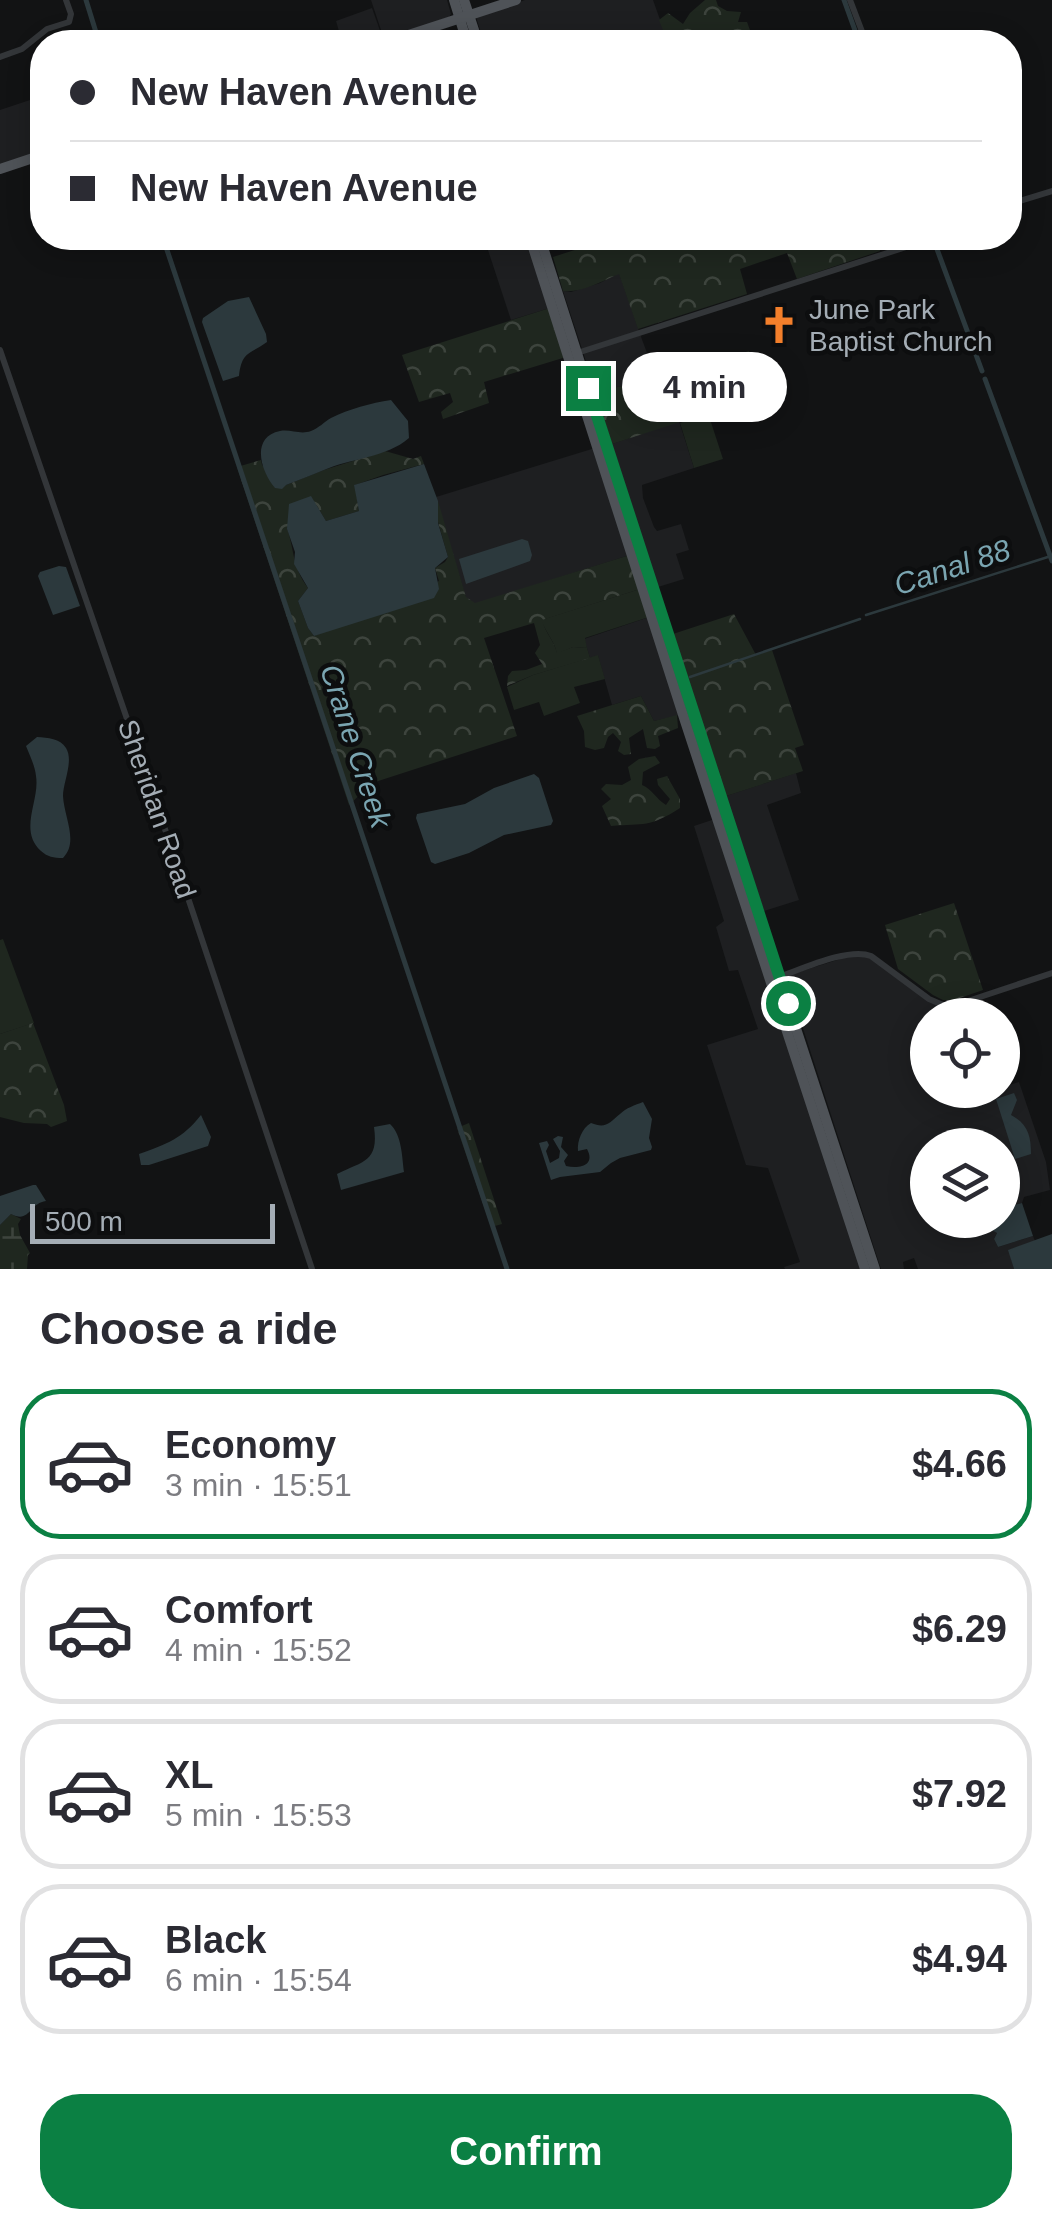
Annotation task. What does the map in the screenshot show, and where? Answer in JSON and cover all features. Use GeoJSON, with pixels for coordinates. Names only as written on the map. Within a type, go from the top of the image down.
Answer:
{"type":"FeatureCollection","features":[{"type":"Feature","properties":{"kind":"main road"},"geometry":{"type":"LineString","coordinates":[[454,0],[465,12]]}},
{"type":"Feature","properties":{"kind":"main road"},"geometry":{"type":"LineString","coordinates":[[419,30],[501,0]]}},
{"type":"Feature","properties":{"kind":"main road"},"geometry":{"type":"LineString","coordinates":[[465,12],[516,0]]}},
{"type":"Feature","properties":{"kind":"main road"},"geometry":{"type":"LineString","coordinates":[[0,169],[30,160]]}},
{"type":"Feature","properties":{"kind":"main road"},"geometry":{"type":"LineString","coordinates":[[534,250],[611,475],[639,576],[683,704],[694,718],[766,969],[801,1059],[846,1196],[876,1269]]}},
{"type":"Feature","properties":{"kind":"main road"},"geometry":{"type":"LineString","coordinates":[[544,250],[597,447],[614,490],[622,494],[652,586],[707,787],[719,803]]}},
{"type":"Feature","properties":{"kind":"main road"},"geometry":{"type":"LineString","coordinates":[[552,305],[564,314]]}},
{"type":"Feature","properties":{"kind":"main road"},"geometry":{"type":"LineString","coordinates":[[623,527],[637,539]]}},
{"type":"Feature","properties":{"kind":"main road"},"geometry":{"type":"LineString","coordinates":[[639,576],[652,586]]}},
{"type":"Feature","properties":{"kind":"main road"},"geometry":{"type":"LineString","coordinates":[[730,843],[788,1003],[814,1115],[835,1147],[865,1269]]}},
{"type":"Feature","properties":{"kind":"main road"},"geometry":{"type":"LineString","coordinates":[[745,904],[758,914]]}},
{"type":"Feature","properties":{"kind":"main road"},"geometry":{"type":"LineString","coordinates":[[757,940],[770,948]]}},
{"type":"Feature","properties":{"kind":"main road"},"geometry":{"type":"LineString","coordinates":[[766,969],[779,977]]}},
{"type":"Feature","properties":{"kind":"main road"},"geometry":{"type":"LineString","coordinates":[[774,992],[788,1003]]}},
{"type":"Feature","properties":{"kind":"street"},"geometry":{"type":"LineString","coordinates":[[48,30],[70,19],[66,0]]}},
{"type":"Feature","properties":{"kind":"street"},"geometry":{"type":"LineString","coordinates":[[850,0],[861,30]]}},
{"type":"Feature","properties":{"kind":"street"},"geometry":{"type":"LineString","coordinates":[[0,57],[30,42]]}},
{"type":"Feature","properties":{"kind":"street"},"geometry":{"type":"LineString","coordinates":[[1022,200],[1052,191]]}},
{"type":"Feature","properties":{"kind":"street"},"geometry":{"type":"LineString","coordinates":[[572,354],[897,250]]}},
{"type":"Feature","properties":{"kind":"street","name":"Sheridan Road"},"geometry":{"type":"LineString","coordinates":[[0,350],[312,1269]]}},
{"type":"Feature","properties":{"kind":"street"},"geometry":{"type":"LineString","coordinates":[[779,977],[863,953],[929,998],[943,1006],[954,1006],[1052,974]]}},
{"type":"Feature","properties":{"kind":"shaded area"},"geometry":{"type":"Polygon","coordinates":[[[371,0],[447,0],[449,17],[411,30],[381,30],[371,0]]]}},
{"type":"Feature","properties":{"kind":"shaded area"},"geometry":{"type":"Polygon","coordinates":[[[525,0],[653,0],[664,30],[480,30],[476,17],[525,0]]]}},
{"type":"Feature","properties":{"kind":"shaded area"},"geometry":{"type":"Polygon","coordinates":[[[372,8],[380,30],[339,30],[336,21],[372,8]]]}},
{"type":"Feature","properties":{"kind":"shaded area"},"geometry":{"type":"Polygon","coordinates":[[[30,100],[30,155],[0,165],[0,110],[30,100]]]}},
{"type":"Feature","properties":{"kind":"shaded area"},"geometry":{"type":"Polygon","coordinates":[[[488,250],[531,250],[550,308],[511,320],[488,250]]]}},
{"type":"Feature","properties":{"kind":"shaded area"},"geometry":{"type":"Polygon","coordinates":[[[619,273],[639,331],[582,349],[563,291],[600,283],[619,273]]]}},
{"type":"Feature","properties":{"kind":"shaded area"},"geometry":{"type":"Polygon","coordinates":[[[249,297],[267,342],[244,358],[239,376],[223,381],[203,318],[228,301],[249,297]]]}},
{"type":"Feature","properties":{"kind":"shaded area"},"geometry":{"type":"Polygon","coordinates":[[[640,334],[657,380],[595,391],[583,352],[640,334]]]}},
{"type":"Feature","properties":{"kind":"shaded area"},"geometry":{"type":"Polygon","coordinates":[[[391,400],[408,421],[409,438],[400,445],[334,466],[282,489],[275,488],[270,481],[261,456],[265,440],[271,435],[311,431],[345,412],[391,400]]]}},
{"type":"Feature","properties":{"kind":"shaded area"},"geometry":{"type":"Polygon","coordinates":[[[679,421],[694,468],[642,485],[654,527],[657,531],[681,524],[689,550],[676,554],[684,579],[658,587],[612,444],[679,421]]]}},
{"type":"Feature","properties":{"kind":"shaded area"},"geometry":{"type":"Polygon","coordinates":[[[595,448],[630,555],[475,604],[466,598],[436,497],[595,448]]]}},
{"type":"Feature","properties":{"kind":"shaded area"},"geometry":{"type":"Polygon","coordinates":[[[424,464],[438,501],[438,523],[448,557],[435,568],[439,589],[434,598],[314,636],[298,601],[308,588],[294,564],[295,552],[287,529],[289,504],[311,496],[326,521],[359,511],[354,485],[424,464]]]}},
{"type":"Feature","properties":{"kind":"shaded area"},"geometry":{"type":"Polygon","coordinates":[[[522,539],[528,541],[530,561],[466,584],[459,559],[522,539]]]}},
{"type":"Feature","properties":{"kind":"shaded area"},"geometry":{"type":"Polygon","coordinates":[[[59,566],[66,567],[80,606],[53,615],[38,576],[59,566]]]}},
{"type":"Feature","properties":{"kind":"shaded area"},"geometry":{"type":"Polygon","coordinates":[[[649,617],[680,715],[654,721],[641,696],[612,705],[598,656],[590,658],[584,639],[649,617]]]}},
{"type":"Feature","properties":{"kind":"shaded area"},"geometry":{"type":"Polygon","coordinates":[[[37,737],[57,740],[68,753],[63,796],[70,845],[63,858],[44,853],[31,834],[36,776],[26,746],[37,737]]]}},
{"type":"Feature","properties":{"kind":"shaded area"},"geometry":{"type":"Polygon","coordinates":[[[796,773],[801,793],[767,805],[799,900],[764,911],[726,796],[796,773]]]}},
{"type":"Feature","properties":{"kind":"shaded area"},"geometry":{"type":"Polygon","coordinates":[[[534,774],[539,778],[551,825],[504,835],[469,853],[431,862],[417,814],[465,804],[494,788],[534,774]]]}},
{"type":"Feature","properties":{"kind":"shaded area"},"geometry":{"type":"Polygon","coordinates":[[[715,819],[862,1269],[785,1269],[800,1262],[768,1168],[746,1165],[707,1045],[758,1029],[738,970],[729,971],[716,927],[724,921],[694,826],[715,819]]]}},
{"type":"Feature","properties":{"kind":"shaded area"},"geometry":{"type":"Polygon","coordinates":[[[850,956],[870,957],[925,998],[910,998],[910,1108],[1020,1108],[1020,1085],[1046,1162],[1050,1190],[1024,1197],[1022,1203],[1020,1128],[910,1128],[910,1238],[994,1238],[998,1247],[1033,1236],[1035,1241],[1009,1250],[1014,1269],[918,1269],[914,1258],[903,1262],[904,1269],[881,1269],[786,976],[850,956]]]}},
{"type":"Feature","properties":{"kind":"shaded area"},"geometry":{"type":"Polygon","coordinates":[[[643,1102],[652,1119],[651,1150],[620,1158],[600,1172],[551,1180],[539,1143],[547,1141],[550,1163],[559,1158],[560,1151],[553,1139],[563,1137],[561,1147],[568,1155],[566,1166],[585,1165],[589,1159],[587,1149],[578,1151],[578,1147],[585,1128],[591,1123],[607,1124],[643,1102]]]}},
{"type":"Feature","properties":{"kind":"shaded area"},"geometry":{"type":"Polygon","coordinates":[[[999,1108],[1014,1108],[1011,1115],[1027,1131],[1031,1154],[1020,1157],[1020,1128],[1005,1128],[999,1108]]]}},
{"type":"Feature","properties":{"kind":"shaded area"},"geometry":{"type":"Polygon","coordinates":[[[201,1115],[211,1137],[208,1146],[141,1165],[139,1154],[173,1140],[201,1115]]]}},
{"type":"Feature","properties":{"kind":"shaded area"},"geometry":{"type":"Polygon","coordinates":[[[390,1124],[399,1140],[404,1172],[341,1190],[337,1174],[367,1159],[374,1147],[374,1127],[390,1124]]]}},
{"type":"Feature","properties":{"kind":"shaded area"},"geometry":{"type":"Polygon","coordinates":[[[33,1185],[46,1201],[26,1215],[11,1214],[0,1225],[0,1196],[33,1185]]]}},
{"type":"Feature","properties":{"kind":"shaded area"},"geometry":{"type":"Polygon","coordinates":[[[1020,1204],[1033,1236],[998,1247],[994,1238],[1020,1238],[1020,1204]]]}},
{"type":"Feature","properties":{"kind":"shaded area"},"geometry":{"type":"Polygon","coordinates":[[[1052,1234],[1052,1269],[1014,1269],[1008,1250],[1052,1234]]]}},
{"type":"Feature","properties":{"kind":"green space"},"geometry":{"type":"Polygon","coordinates":[[[705,0],[716,0],[727,11],[741,12],[738,22],[747,22],[750,30],[663,30],[659,20],[668,13],[683,24],[705,0]]]}},
{"type":"Feature","properties":{"kind":"green space"},"geometry":{"type":"Polygon","coordinates":[[[575,250],[880,251],[797,279],[787,253],[740,269],[747,294],[638,329],[619,274],[585,288],[563,291],[553,257],[575,250]]]}},
{"type":"Feature","properties":{"kind":"green space"},"geometry":{"type":"Polygon","coordinates":[[[550,308],[566,357],[484,382],[489,403],[443,419],[441,412],[453,402],[450,393],[419,402],[402,355],[550,308]]]}},
{"type":"Feature","properties":{"kind":"green space"},"geometry":{"type":"Polygon","coordinates":[[[749,351],[763,395],[612,444],[595,391],[657,380],[749,351]]]}},
{"type":"Feature","properties":{"kind":"green space"},"geometry":{"type":"Polygon","coordinates":[[[708,413],[723,459],[694,468],[680,423],[708,413]]]}},
{"type":"Feature","properties":{"kind":"green space"},"geometry":{"type":"Polygon","coordinates":[[[385,451],[413,459],[421,456],[424,464],[355,485],[359,511],[326,521],[320,511],[287,528],[296,566],[308,588],[298,601],[314,636],[439,581],[435,568],[448,557],[438,522],[438,501],[466,597],[475,603],[630,555],[640,589],[542,620],[557,653],[573,647],[587,648],[590,658],[507,686],[512,671],[542,664],[535,653],[540,645],[534,623],[484,638],[517,736],[372,783],[349,805],[237,467],[261,460],[286,485],[385,451]]]}},
{"type":"Feature","properties":{"kind":"green space"},"geometry":{"type":"Polygon","coordinates":[[[640,589],[649,617],[585,638],[587,648],[573,647],[557,654],[541,620],[640,589]]]}},
{"type":"Feature","properties":{"kind":"green space"},"geometry":{"type":"Polygon","coordinates":[[[734,614],[756,655],[772,650],[804,745],[795,748],[803,771],[726,796],[673,634],[734,614]]]}},
{"type":"Feature","properties":{"kind":"green space"},"geometry":{"type":"Polygon","coordinates":[[[598,655],[605,679],[574,687],[580,703],[544,716],[539,702],[514,710],[507,687],[598,655]]]}},
{"type":"Feature","properties":{"kind":"green space"},"geometry":{"type":"Polygon","coordinates":[[[641,696],[654,721],[677,715],[678,728],[658,736],[660,746],[647,748],[643,729],[629,738],[631,754],[618,751],[621,742],[613,733],[604,748],[585,747],[584,731],[577,716],[641,696]]]}},
{"type":"Feature","properties":{"kind":"green space"},"geometry":{"type":"Polygon","coordinates":[[[655,756],[660,763],[643,772],[642,785],[666,805],[670,799],[657,779],[667,776],[680,799],[680,808],[653,822],[611,826],[602,806],[611,799],[601,789],[606,784],[622,785],[631,780],[628,767],[639,759],[655,756]]]}},
{"type":"Feature","properties":{"kind":"green space"},"geometry":{"type":"Polygon","coordinates":[[[954,903],[983,990],[960,998],[933,995],[898,969],[885,925],[954,903]]]}},
{"type":"Feature","properties":{"kind":"green space"},"geometry":{"type":"Polygon","coordinates":[[[3,939],[34,1023],[0,1034],[0,940],[3,939]]]}},
{"type":"Feature","properties":{"kind":"green space"},"geometry":{"type":"Polygon","coordinates":[[[33,1023],[67,1121],[51,1127],[0,1117],[0,1034],[33,1023]]]}},
{"type":"Feature","properties":{"kind":"green space"},"geometry":{"type":"Polygon","coordinates":[[[469,1123],[502,1224],[491,1227],[457,1128],[469,1123]]]}},
{"type":"Feature","properties":{"kind":"green space"},"geometry":{"type":"Polygon","coordinates":[[[11,1214],[21,1219],[20,1235],[30,1253],[27,1269],[0,1269],[0,1225],[11,1214]]]}},
{"type":"Feature","properties":{"kind":"waterway","name":"Crane Creek"},"geometry":{"type":"LineString","coordinates":[[86,0],[95,30]]}},
{"type":"Feature","properties":{"kind":"waterway"},"geometry":{"type":"LineString","coordinates":[[844,0],[855,30]]}},
{"type":"Feature","properties":{"kind":"waterway","name":"Crane Creek"},"geometry":{"type":"LineString","coordinates":[[167,250],[507,1269]]}},
{"type":"Feature","properties":{"kind":"waterway"},"geometry":{"type":"LineString","coordinates":[[937,250],[982,371]]}},
{"type":"Feature","properties":{"kind":"waterway"},"geometry":{"type":"LineString","coordinates":[[985,379],[1052,561]]}},
{"type":"Feature","properties":{"kind":"waterway","name":"Canal 88"},"geometry":{"type":"LineString","coordinates":[[866,615],[1051,556]]}},
{"type":"Feature","properties":{"kind":"waterway","name":"Canal 88"},"geometry":{"type":"LineString","coordinates":[[690,677],[860,619]]}},
{"type":"Feature","properties":{"kind":"place","name":"June Park Baptist Church"},"geometry":{"type":"Point","coordinates":[779,325]}},
{"type":"Feature","properties":{"kind":"route"},"geometry":{"type":"LineString","coordinates":[[588,388],[788,1003]]}}]}
